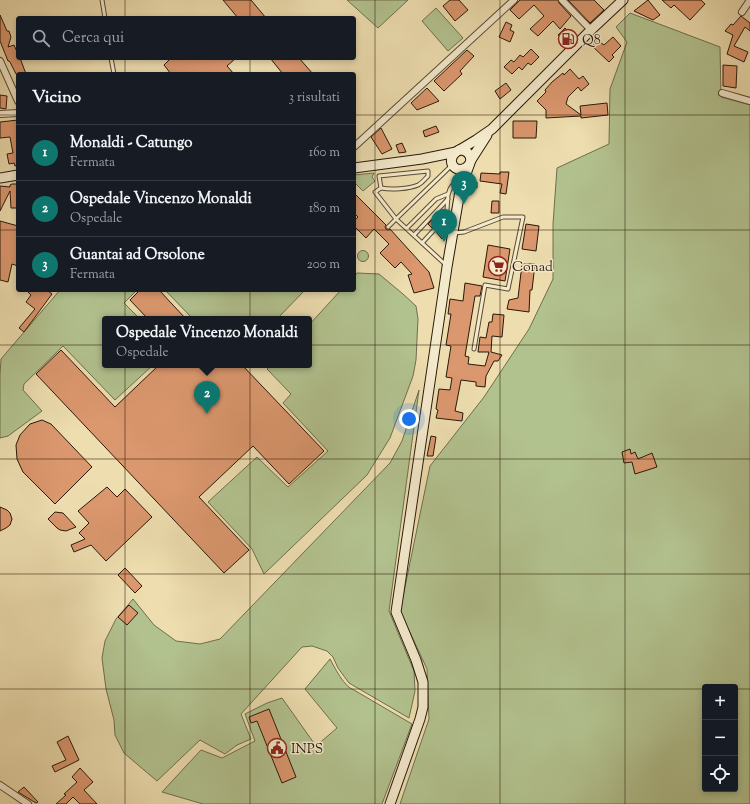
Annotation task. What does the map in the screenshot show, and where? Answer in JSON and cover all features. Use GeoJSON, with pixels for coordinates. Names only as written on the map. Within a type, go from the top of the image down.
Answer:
{"type":"FeatureCollection","features":[{"type":"Feature","properties":{"kind":"street"},"geometry":{"type":"LineString","coordinates":[[356,145],[514,0]]}},
{"type":"Feature","properties":{"kind":"street"},"geometry":{"type":"LineString","coordinates":[[562,0],[591,30]]}},
{"type":"Feature","properties":{"kind":"street"},"geometry":{"type":"LineString","coordinates":[[390,804],[423,707],[423,682],[416,660],[396,612],[447,267],[460,191],[470,163],[478,147],[492,129],[623,0]]}},
{"type":"Feature","properties":{"kind":"street"},"geometry":{"type":"LineString","coordinates":[[742,12],[750,0]]}},
{"type":"Feature","properties":{"kind":"street"},"geometry":{"type":"LineString","coordinates":[[0,61],[16,97]]}},
{"type":"Feature","properties":{"kind":"street"},"geometry":{"type":"LineString","coordinates":[[722,93],[750,101]]}},
{"type":"Feature","properties":{"kind":"street"},"geometry":{"type":"LineString","coordinates":[[0,114],[16,113]]}},
{"type":"Feature","properties":{"kind":"street"},"geometry":{"type":"LineString","coordinates":[[460,191],[458,177],[451,157],[457,151],[492,129]]}},
{"type":"Feature","properties":{"kind":"street"},"geometry":{"type":"LineString","coordinates":[[356,168],[422,159],[464,150],[468,152],[470,163],[463,170],[454,166],[422,159]]}},
{"type":"Feature","properties":{"kind":"street"},"geometry":{"type":"LineString","coordinates":[[0,178],[16,175]]}},
{"type":"Feature","properties":{"kind":"street"},"geometry":{"type":"LineString","coordinates":[[0,785],[28,804]]}},
{"type":"Feature","properties":{"kind":"lane"},"geometry":{"type":"LineString","coordinates":[[102,0],[105,16]]}},
{"type":"Feature","properties":{"kind":"lane"},"geometry":{"type":"LineString","coordinates":[[111,60],[114,72]]}},
{"type":"Feature","properties":{"kind":"lane"},"geometry":{"type":"LineString","coordinates":[[388,227],[454,166]]}},
{"type":"Feature","properties":{"kind":"lane"},"geometry":{"type":"LineString","coordinates":[[382,188],[379,176],[428,171],[428,176],[420,184],[413,187],[382,188],[375,192],[396,219],[447,267]]}},
{"type":"Feature","properties":{"kind":"lane"},"geometry":{"type":"LineString","coordinates":[[422,243],[445,218],[448,210],[448,194],[458,177]]}},
{"type":"Feature","properties":{"kind":"lane"},"geometry":{"type":"LineString","coordinates":[[406,228],[436,200],[448,194]]}},
{"type":"Feature","properties":{"kind":"lane"},"geometry":{"type":"LineString","coordinates":[[414,235],[448,199]]}},
{"type":"Feature","properties":{"kind":"lane"},"geometry":{"type":"LineString","coordinates":[[453,233],[464,232],[503,216],[523,216],[508,289],[485,284],[474,349]]}},
{"type":"Feature","properties":{"kind":"green space"},"geometry":{"type":"Polygon","coordinates":[[[347,0],[408,0],[378,28],[347,0]]]}},
{"type":"Feature","properties":{"kind":"green space"},"geometry":{"type":"Polygon","coordinates":[[[436,8],[463,38],[448,51],[422,21],[436,8]]]}},
{"type":"Feature","properties":{"kind":"green space"},"geometry":{"type":"Polygon","coordinates":[[[630,13],[720,47],[721,97],[750,105],[750,804],[400,804],[429,719],[427,669],[400,611],[430,466],[484,397],[529,329],[553,279],[553,224],[557,168],[609,144],[610,89],[627,42],[616,27],[630,13]]]}},
{"type":"Feature","properties":{"kind":"green space"},"geometry":{"type":"Polygon","coordinates":[[[374,173],[372,177],[375,181],[363,191],[356,184],[356,175],[374,173]]]}},
{"type":"Feature","properties":{"kind":"green space"},"geometry":{"type":"Polygon","coordinates":[[[361,251],[365,251],[367,252],[367,260],[361,261],[358,258],[358,254],[361,251]]]}},
{"type":"Feature","properties":{"kind":"green space"},"geometry":{"type":"Polygon","coordinates":[[[357,273],[379,274],[416,306],[418,319],[416,360],[413,376],[390,438],[367,475],[264,574],[252,549],[208,502],[257,457],[288,487],[328,451],[283,403],[291,394],[267,369],[312,368],[312,322],[339,292],[356,292],[357,273]]]}},
{"type":"Feature","properties":{"kind":"green space"},"geometry":{"type":"Polygon","coordinates":[[[58,292],[135,292],[124,303],[137,316],[102,316],[102,368],[150,368],[115,400],[63,346],[24,384],[23,390],[42,411],[8,436],[0,438],[1,359],[58,292]]]}},
{"type":"Feature","properties":{"kind":"green space"},"geometry":{"type":"Polygon","coordinates":[[[167,292],[303,292],[280,316],[190,316],[167,292]]]}},
{"type":"Feature","properties":{"kind":"green space"},"geometry":{"type":"Polygon","coordinates":[[[419,390],[389,611],[414,671],[415,691],[409,718],[349,683],[338,668],[333,657],[327,651],[312,646],[302,647],[241,714],[251,739],[237,745],[225,754],[200,740],[157,781],[124,753],[115,735],[114,720],[106,689],[102,658],[105,641],[116,619],[133,599],[154,625],[176,641],[200,644],[220,639],[390,463],[402,441],[419,390]]]}},
{"type":"Feature","properties":{"kind":"green space"},"geometry":{"type":"Polygon","coordinates":[[[330,659],[340,677],[350,688],[412,724],[382,804],[203,804],[162,792],[201,750],[222,758],[255,741],[245,714],[267,703],[282,698],[316,746],[337,728],[305,689],[330,659]]]}},
{"type":"Feature","properties":{"kind":"building"},"geometry":{"type":"Polygon","coordinates":[[[223,0],[251,0],[264,16],[236,16],[223,0]]]}},
{"type":"Feature","properties":{"kind":"building"},"geometry":{"type":"Polygon","coordinates":[[[450,0],[459,0],[468,10],[455,21],[443,6],[450,0]]]}},
{"type":"Feature","properties":{"kind":"building"},"geometry":{"type":"Polygon","coordinates":[[[520,0],[558,0],[571,16],[560,29],[553,21],[538,36],[530,29],[544,16],[534,5],[519,19],[510,10],[520,0]]]}},
{"type":"Feature","properties":{"kind":"building"},"geometry":{"type":"Polygon","coordinates":[[[568,0],[594,0],[604,10],[590,23],[568,0]]]}},
{"type":"Feature","properties":{"kind":"building"},"geometry":{"type":"Polygon","coordinates":[[[648,0],[660,15],[653,20],[634,11],[648,0]]]}},
{"type":"Feature","properties":{"kind":"building"},"geometry":{"type":"Polygon","coordinates":[[[662,0],[701,0],[705,4],[690,20],[674,5],[671,8],[662,0]]]}},
{"type":"Feature","properties":{"kind":"building"},"geometry":{"type":"Polygon","coordinates":[[[0,15],[11,37],[8,47],[14,45],[16,50],[16,60],[21,60],[25,72],[16,72],[16,74],[8,61],[0,41],[0,15]]]}},
{"type":"Feature","properties":{"kind":"building"},"geometry":{"type":"Polygon","coordinates":[[[741,16],[750,23],[750,31],[745,27],[734,46],[748,52],[744,62],[727,54],[733,35],[725,31],[741,16]]]}},
{"type":"Feature","properties":{"kind":"building"},"geometry":{"type":"Polygon","coordinates":[[[506,22],[512,25],[510,30],[514,32],[510,42],[499,37],[506,22]]]}},
{"type":"Feature","properties":{"kind":"building"},"geometry":{"type":"Polygon","coordinates":[[[565,28],[575,38],[568,44],[558,35],[565,28]]]}},
{"type":"Feature","properties":{"kind":"building"},"geometry":{"type":"Polygon","coordinates":[[[613,37],[621,46],[612,55],[614,57],[609,62],[592,46],[597,40],[604,45],[613,37]]]}},
{"type":"Feature","properties":{"kind":"building"},"geometry":{"type":"Polygon","coordinates":[[[531,49],[539,57],[531,65],[528,63],[522,70],[519,67],[512,74],[504,67],[511,60],[514,62],[520,55],[523,57],[531,49]]]}},
{"type":"Feature","properties":{"kind":"building"},"geometry":{"type":"Polygon","coordinates":[[[467,50],[474,56],[460,71],[462,74],[444,91],[434,81],[467,50]]]}},
{"type":"Feature","properties":{"kind":"building"},"geometry":{"type":"Polygon","coordinates":[[[169,60],[234,60],[227,66],[232,72],[169,72],[164,65],[169,60]]]}},
{"type":"Feature","properties":{"kind":"building"},"geometry":{"type":"Polygon","coordinates":[[[272,60],[301,60],[311,72],[281,72],[272,60]]]}},
{"type":"Feature","properties":{"kind":"building"},"geometry":{"type":"Polygon","coordinates":[[[723,65],[737,66],[736,88],[723,86],[723,65]]]}},
{"type":"Feature","properties":{"kind":"building"},"geometry":{"type":"Polygon","coordinates":[[[570,69],[579,79],[583,76],[589,84],[581,91],[578,87],[568,97],[566,104],[581,115],[580,106],[607,103],[608,115],[581,118],[581,116],[546,118],[546,110],[537,101],[546,92],[545,90],[552,82],[563,73],[564,75],[570,69]]]}},
{"type":"Feature","properties":{"kind":"building"},"geometry":{"type":"Polygon","coordinates":[[[506,83],[511,90],[500,99],[495,91],[506,83]]]}},
{"type":"Feature","properties":{"kind":"building"},"geometry":{"type":"Polygon","coordinates":[[[427,88],[439,101],[417,110],[411,103],[427,88]]]}},
{"type":"Feature","properties":{"kind":"building"},"geometry":{"type":"Polygon","coordinates":[[[0,95],[7,96],[6,109],[0,108],[0,95]]]}},
{"type":"Feature","properties":{"kind":"building"},"geometry":{"type":"Polygon","coordinates":[[[16,120],[16,166],[14,163],[9,164],[7,154],[13,153],[10,137],[0,138],[0,122],[16,120]]]}},
{"type":"Feature","properties":{"kind":"building"},"geometry":{"type":"Polygon","coordinates":[[[513,121],[537,121],[536,138],[513,138],[513,121]]]}},
{"type":"Feature","properties":{"kind":"building"},"geometry":{"type":"Polygon","coordinates":[[[436,126],[439,132],[425,137],[423,131],[436,126]]]}},
{"type":"Feature","properties":{"kind":"building"},"geometry":{"type":"Polygon","coordinates":[[[381,128],[392,149],[382,154],[371,137],[381,128]]]}},
{"type":"Feature","properties":{"kind":"building"},"geometry":{"type":"Polygon","coordinates":[[[402,143],[406,152],[399,153],[396,145],[402,143]]]}},
{"type":"Feature","properties":{"kind":"building"},"geometry":{"type":"Polygon","coordinates":[[[500,172],[509,172],[506,194],[500,193],[502,184],[480,181],[481,173],[500,174],[500,172]]]}},
{"type":"Feature","properties":{"kind":"building"},"geometry":{"type":"Polygon","coordinates":[[[470,182],[477,182],[477,188],[470,187],[470,182]]]}},
{"type":"Feature","properties":{"kind":"building"},"geometry":{"type":"Polygon","coordinates":[[[16,184],[16,208],[11,208],[10,191],[0,211],[0,186],[10,187],[10,185],[16,184]]]}},
{"type":"Feature","properties":{"kind":"building"},"geometry":{"type":"Polygon","coordinates":[[[356,195],[386,225],[386,229],[390,229],[429,272],[434,288],[414,293],[408,275],[412,274],[401,262],[395,268],[380,253],[389,244],[374,229],[366,238],[356,228],[356,219],[358,217],[356,215],[356,195]]]}},
{"type":"Feature","properties":{"kind":"building"},"geometry":{"type":"Polygon","coordinates":[[[492,201],[499,201],[499,213],[491,213],[492,201]]]}},
{"type":"Feature","properties":{"kind":"building"},"geometry":{"type":"Polygon","coordinates":[[[434,218],[437,222],[432,228],[428,224],[434,218]]]}},
{"type":"Feature","properties":{"kind":"building"},"geometry":{"type":"Polygon","coordinates":[[[0,221],[16,225],[16,265],[12,264],[8,282],[0,280],[0,221]]]}},
{"type":"Feature","properties":{"kind":"building"},"geometry":{"type":"Polygon","coordinates":[[[526,224],[539,226],[536,251],[522,249],[526,224]]]}},
{"type":"Feature","properties":{"kind":"building"},"geometry":{"type":"Polygon","coordinates":[[[442,226],[447,232],[442,239],[436,232],[442,226]]]}},
{"type":"Feature","properties":{"kind":"building"},"geometry":{"type":"Polygon","coordinates":[[[488,245],[510,249],[505,281],[483,277],[488,245]]]}},
{"type":"Feature","properties":{"kind":"building"},"geometry":{"type":"Polygon","coordinates":[[[522,264],[535,264],[532,290],[530,290],[529,312],[507,309],[509,300],[518,298],[522,264]]]}},
{"type":"Feature","properties":{"kind":"building"},"geometry":{"type":"Polygon","coordinates":[[[465,283],[482,286],[480,296],[475,296],[465,356],[469,357],[468,364],[485,366],[489,352],[478,352],[480,337],[486,338],[489,322],[492,322],[493,314],[504,315],[502,337],[492,336],[491,352],[502,355],[498,361],[494,361],[486,376],[485,387],[476,386],[476,382],[461,380],[455,411],[463,413],[462,421],[436,418],[439,389],[450,390],[452,378],[446,377],[451,346],[446,345],[451,314],[448,314],[450,299],[463,301],[465,283]]]}},
{"type":"Feature","properties":{"kind":"building"},"geometry":{"type":"Polygon","coordinates":[[[28,292],[50,292],[52,294],[24,332],[19,328],[35,309],[26,302],[31,295],[28,292]]]}},
{"type":"Feature","properties":{"kind":"building"},"geometry":{"type":"Polygon","coordinates":[[[138,292],[161,292],[183,316],[145,316],[130,300],[138,292]]]}},
{"type":"Feature","properties":{"kind":"building"},"geometry":{"type":"Polygon","coordinates":[[[61,350],[115,407],[156,368],[245,368],[324,451],[289,484],[253,446],[199,497],[249,550],[224,573],[36,374],[61,350]]]}},
{"type":"Feature","properties":{"kind":"building"},"geometry":{"type":"Polygon","coordinates":[[[42,420],[51,424],[92,467],[55,504],[23,472],[17,459],[16,445],[20,435],[30,424],[42,420]]]}},
{"type":"Feature","properties":{"kind":"building"},"geometry":{"type":"Polygon","coordinates":[[[431,436],[436,437],[433,456],[427,456],[431,436]]]}},
{"type":"Feature","properties":{"kind":"building"},"geometry":{"type":"Polygon","coordinates":[[[630,449],[631,454],[635,452],[638,459],[652,453],[657,467],[635,474],[632,462],[624,463],[622,452],[630,449]]]}},
{"type":"Feature","properties":{"kind":"building"},"geometry":{"type":"Polygon","coordinates":[[[107,487],[117,497],[125,489],[152,517],[106,561],[91,545],[74,552],[71,545],[85,539],[79,533],[89,523],[78,511],[107,487]]]}},
{"type":"Feature","properties":{"kind":"building"},"geometry":{"type":"Polygon","coordinates":[[[0,507],[10,513],[12,519],[10,525],[0,531],[0,507]]]}},
{"type":"Feature","properties":{"kind":"building"},"geometry":{"type":"Polygon","coordinates":[[[55,512],[63,513],[76,527],[66,531],[57,528],[48,519],[55,512]]]}},
{"type":"Feature","properties":{"kind":"building"},"geometry":{"type":"Polygon","coordinates":[[[125,568],[142,586],[135,593],[118,575],[125,568]]]}},
{"type":"Feature","properties":{"kind":"building"},"geometry":{"type":"Polygon","coordinates":[[[129,605],[138,613],[127,625],[118,617],[129,605]]]}},
{"type":"Feature","properties":{"kind":"building"},"geometry":{"type":"Polygon","coordinates":[[[269,709],[296,777],[282,783],[257,721],[251,723],[249,717],[269,709]]]}},
{"type":"Feature","properties":{"kind":"building"},"geometry":{"type":"Polygon","coordinates":[[[68,736],[79,760],[55,772],[52,766],[66,760],[57,742],[68,736]]]}},
{"type":"Feature","properties":{"kind":"building"},"geometry":{"type":"Polygon","coordinates":[[[80,768],[93,782],[84,790],[97,804],[80,804],[73,797],[66,804],[56,804],[77,782],[72,777],[80,768]]]}},
{"type":"Feature","properties":{"kind":"building"},"geometry":{"type":"Polygon","coordinates":[[[24,787],[38,802],[36,803],[18,792],[24,787]]]}},
{"type":"Feature","properties":{"kind":"place","name":"Q8"},"geometry":{"type":"Point","coordinates":[568,39]}},
{"type":"Feature","properties":{"kind":"place","name":"Guantai ad Orsolone"},"geometry":{"type":"Point","coordinates":[464,204]}},
{"type":"Feature","properties":{"kind":"place","name":"Monaldi - Catungo"},"geometry":{"type":"Point","coordinates":[444,242]}},
{"type":"Feature","properties":{"kind":"place","name":"Conad"},"geometry":{"type":"Point","coordinates":[498,266]}},
{"type":"Feature","properties":{"kind":"place","name":"Ospedale Vincenzo Monaldi"},"geometry":{"type":"Point","coordinates":[207,414]}},
{"type":"Feature","properties":{"kind":"place","name":"INPS"},"geometry":{"type":"Point","coordinates":[277,748]}}]}
